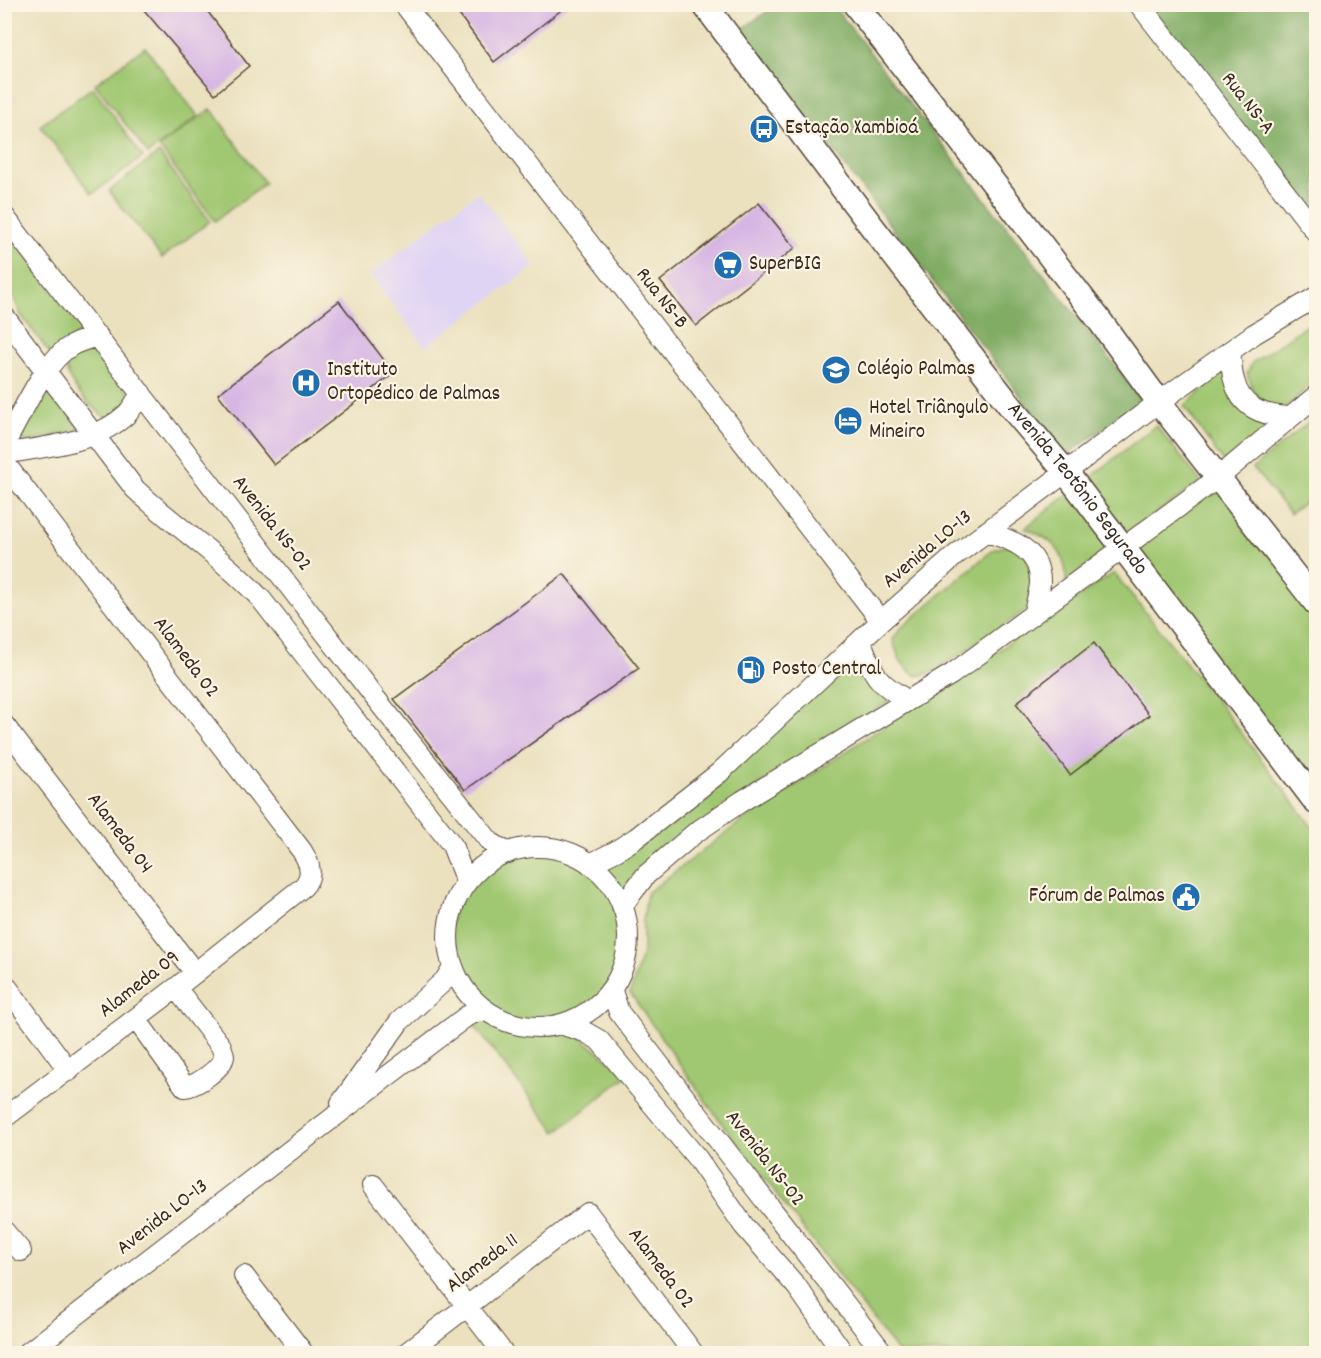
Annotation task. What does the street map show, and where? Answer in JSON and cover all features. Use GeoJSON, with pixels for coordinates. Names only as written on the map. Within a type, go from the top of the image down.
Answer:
{"type":"FeatureCollection","features":[{"type":"Feature","properties":{"kind":"main road","name":"Avenida Teotônio Segurado"},"geometry":{"type":"LineString","coordinates":[[704,4],[1011,407],[1065,471],[1317,802]]}},
{"type":"Feature","properties":{"kind":"main road"},"geometry":{"type":"LineString","coordinates":[[855,4],[1097,317],[1158,402],[1317,603]]}},
{"type":"Feature","properties":{"kind":"street","name":"Rua NS-B"},"geometry":{"type":"LineString","coordinates":[[404,4],[881,621]]}},
{"type":"Feature","properties":{"kind":"street","name":"Rua NS-A"},"geometry":{"type":"LineString","coordinates":[[1139,4],[1317,232]]}},
{"type":"Feature","properties":{"kind":"street","name":"Avenida NS-02"},"geometry":{"type":"LineString","coordinates":[[4,216],[435,773],[490,842],[508,854]]}},
{"type":"Feature","properties":{"kind":"street","name":"Avenida LO-13"},"geometry":{"type":"LineString","coordinates":[[590,864],[636,838],[719,773],[881,621],[957,554],[1158,402],[1254,334],[1317,297]]}},
{"type":"Feature","properties":{"kind":"street"},"geometry":{"type":"LineString","coordinates":[[4,316],[135,489],[161,513],[238,573],[261,599],[452,845],[466,882]]}},
{"type":"Feature","properties":{"kind":"street"},"geometry":{"type":"LineString","coordinates":[[4,445],[45,371],[61,353],[71,346],[98,336]]}},
{"type":"Feature","properties":{"kind":"street"},"geometry":{"type":"LineString","coordinates":[[1230,352],[1234,384],[1248,404],[1266,415],[1288,417]]}},
{"type":"Feature","properties":{"kind":"street"},"geometry":{"type":"LineString","coordinates":[[4,454],[94,436],[130,411],[141,393]]}},
{"type":"Feature","properties":{"kind":"street"},"geometry":{"type":"LineString","coordinates":[[622,906],[646,874],[695,833],[742,801],[952,674],[1219,477],[1288,417],[1317,396]]}},
{"type":"Feature","properties":{"kind":"street","name":"Alameda 02"},"geometry":{"type":"LineString","coordinates":[[4,462],[302,850],[311,872],[309,881],[303,887]]}},
{"type":"Feature","properties":{"kind":"street"},"geometry":{"type":"LineString","coordinates":[[986,532],[1012,540],[1030,554],[1038,564],[1040,584],[1034,612]]}},
{"type":"Feature","properties":{"kind":"street"},"geometry":{"type":"LineString","coordinates":[[861,641],[870,666],[884,687],[907,700]]}},
{"type":"Feature","properties":{"kind":"street","name":"Alameda 04"},"geometry":{"type":"LineString","coordinates":[[4,725],[195,973]]}},
{"type":"Feature","properties":{"kind":"street"},"geometry":{"type":"LineString","coordinates":[[566,1026],[582,1018],[612,991],[623,969],[627,952],[627,924],[622,906],[601,874],[590,864],[551,847],[534,846],[508,854],[483,866],[466,882],[456,898],[448,926],[448,938],[453,967],[465,990],[484,1009],[509,1021],[566,1026],[585,1032],[599,1040],[696,1158],[744,1226],[797,1287],[844,1353]]}},
{"type":"Feature","properties":{"kind":"street","name":"Alameda 09"},"geometry":{"type":"LineString","coordinates":[[4,1118],[69,1071],[303,887]]}},
{"type":"Feature","properties":{"kind":"street","name":"Avenida LO-13"},"geometry":{"type":"LineString","coordinates":[[329,1119],[399,1022],[445,980],[453,967]]}},
{"type":"Feature","properties":{"kind":"street"},"geometry":{"type":"LineString","coordinates":[[4,983],[69,1071]]}},
{"type":"Feature","properties":{"kind":"street"},"geometry":{"type":"LineString","coordinates":[[136,1019],[185,1087],[204,1079],[220,1065],[224,1053],[176,988]]}},
{"type":"Feature","properties":{"kind":"street","name":"Avenida NS-02"},"geometry":{"type":"LineString","coordinates":[[612,991],[619,1012],[628,1024],[884,1353]]}},
{"type":"Feature","properties":{"kind":"street","name":"Avenida LO-13"},"geometry":{"type":"LineString","coordinates":[[26,1353],[204,1218],[329,1119],[467,1016],[484,1009]]}},
{"type":"Feature","properties":{"kind":"street"},"geometry":{"type":"LineString","coordinates":[[373,1185],[504,1353]]}},
{"type":"Feature","properties":{"kind":"street","name":"Alameda 02"},"geometry":{"type":"LineString","coordinates":[[588,1213],[694,1353]]}},
{"type":"Feature","properties":{"kind":"street","name":"Alameda 11"},"geometry":{"type":"LineString","coordinates":[[405,1353],[588,1213]]}},
{"type":"Feature","properties":{"kind":"street"},"geometry":{"type":"LineString","coordinates":[[4,1231],[21,1251]]}},
{"type":"Feature","properties":{"kind":"street"},"geometry":{"type":"LineString","coordinates":[[244,1276],[304,1353]]}},
{"type":"Feature","properties":{"kind":"shaded area"},"geometry":{"type":"Polygon","coordinates":[[[478,192],[535,266],[425,347],[370,275],[478,192]]]}},
{"type":"Feature","properties":{"kind":"green space"},"geometry":{"type":"Polygon","coordinates":[[[776,5],[833,5],[1142,400],[1066,456],[741,30],[776,5]]]}},
{"type":"Feature","properties":{"kind":"green space"},"geometry":{"type":"Polygon","coordinates":[[[1139,5],[1316,5],[1316,232],[1139,5]]]}},
{"type":"Feature","properties":{"kind":"green space"},"geometry":{"type":"Polygon","coordinates":[[[145,47],[198,116],[148,154],[95,84],[145,47]]]}},
{"type":"Feature","properties":{"kind":"green space"},"geometry":{"type":"Polygon","coordinates":[[[93,87],[143,157],[92,194],[40,126],[93,87]]]}},
{"type":"Feature","properties":{"kind":"green space"},"geometry":{"type":"Polygon","coordinates":[[[211,109],[265,183],[215,221],[159,147],[211,109]]]}},
{"type":"Feature","properties":{"kind":"green space"},"geometry":{"type":"Polygon","coordinates":[[[159,153],[210,221],[162,258],[109,191],[159,153]]]}},
{"type":"Feature","properties":{"kind":"green space"},"geometry":{"type":"Polygon","coordinates":[[[4,226],[83,330],[51,355],[21,315],[5,278],[4,226]]]}},
{"type":"Feature","properties":{"kind":"green space"},"geometry":{"type":"Polygon","coordinates":[[[1316,319],[1316,379],[1283,408],[1269,407],[1259,399],[1249,380],[1247,374],[1252,363],[1316,319]]]}},
{"type":"Feature","properties":{"kind":"green space"},"geometry":{"type":"Polygon","coordinates":[[[80,352],[94,352],[132,396],[109,420],[83,397],[68,375],[66,368],[80,352]]]}},
{"type":"Feature","properties":{"kind":"green space"},"geometry":{"type":"Polygon","coordinates":[[[1227,368],[1236,406],[1267,429],[1224,463],[1184,406],[1227,368]]]}},
{"type":"Feature","properties":{"kind":"green space"},"geometry":{"type":"Polygon","coordinates":[[[51,390],[81,429],[16,445],[51,390]]]}},
{"type":"Feature","properties":{"kind":"green space"},"geometry":{"type":"Polygon","coordinates":[[[1316,416],[1316,494],[1290,514],[1253,468],[1316,416]]]}},
{"type":"Feature","properties":{"kind":"green space"},"geometry":{"type":"Polygon","coordinates":[[[1156,425],[1201,482],[1128,533],[1085,482],[1156,425]]]}},
{"type":"Feature","properties":{"kind":"green space"},"geometry":{"type":"Polygon","coordinates":[[[1221,483],[1316,604],[1316,802],[1122,548],[1221,483]]]}},
{"type":"Feature","properties":{"kind":"green space"},"geometry":{"type":"Polygon","coordinates":[[[1071,492],[1113,545],[1066,582],[1066,571],[1061,554],[1050,542],[1025,528],[1071,492]]]}},
{"type":"Feature","properties":{"kind":"green space"},"geometry":{"type":"Polygon","coordinates":[[[1014,544],[1042,560],[1049,571],[1047,588],[1037,603],[935,671],[918,676],[908,670],[898,656],[893,639],[901,628],[994,549],[1014,544]]]}},
{"type":"Feature","properties":{"kind":"green space"},"geometry":{"type":"Polygon","coordinates":[[[1114,573],[1224,710],[1316,832],[1316,1353],[898,1353],[712,1110],[630,993],[643,951],[643,920],[647,893],[739,823],[1114,573]]]}},
{"type":"Feature","properties":{"kind":"green space"},"geometry":{"type":"Polygon","coordinates":[[[861,641],[900,694],[719,812],[622,906],[627,952],[612,991],[566,1026],[628,1075],[556,1132],[467,1016],[484,1008],[465,990],[448,938],[456,898],[466,882],[508,853],[564,851],[590,863],[647,831],[861,641]]]}},
{"type":"Feature","properties":{"kind":"building"},"geometry":{"type":"Polygon","coordinates":[[[139,4],[202,4],[249,66],[215,94],[139,4]]]}},
{"type":"Feature","properties":{"kind":"building"},"geometry":{"type":"Polygon","coordinates":[[[451,4],[569,4],[494,62],[451,4]]]}},
{"type":"Feature","properties":{"kind":"building","name":"SuperBIG"},"geometry":{"type":"Polygon","coordinates":[[[759,203],[795,248],[696,326],[660,281],[759,203]]]}},
{"type":"Feature","properties":{"kind":"building","name":"Instituto Ortopédico de Palmas"},"geometry":{"type":"Polygon","coordinates":[[[339,301],[394,373],[274,465],[218,394],[339,301]]]}},
{"type":"Feature","properties":{"kind":"building"},"geometry":{"type":"Polygon","coordinates":[[[564,574],[639,668],[465,790],[394,699],[564,574]]]}},
{"type":"Feature","properties":{"kind":"building"},"geometry":{"type":"Polygon","coordinates":[[[1094,643],[1149,715],[1070,775],[1016,703],[1094,643]]]}},
{"type":"Feature","properties":{"kind":"place","name":"Estação Xambioá"},"geometry":{"type":"Point","coordinates":[764,129]}},
{"type":"Feature","properties":{"kind":"place","name":"SuperBIG"},"geometry":{"type":"Point","coordinates":[728,265]}},
{"type":"Feature","properties":{"kind":"place","name":"Colégio Palmas"},"geometry":{"type":"Point","coordinates":[836,370]}},
{"type":"Feature","properties":{"kind":"place","name":"Instituto Ortopédico de Palmas"},"geometry":{"type":"Point","coordinates":[306,383]}},
{"type":"Feature","properties":{"kind":"place","name":"Hotel Triângulo Mineiro"},"geometry":{"type":"Point","coordinates":[848,421]}},
{"type":"Feature","properties":{"kind":"place","name":"Posto Central"},"geometry":{"type":"Point","coordinates":[751,670]}},
{"type":"Feature","properties":{"kind":"place","name":"Fórum de Palmas"},"geometry":{"type":"Point","coordinates":[1186,897]}}]}
